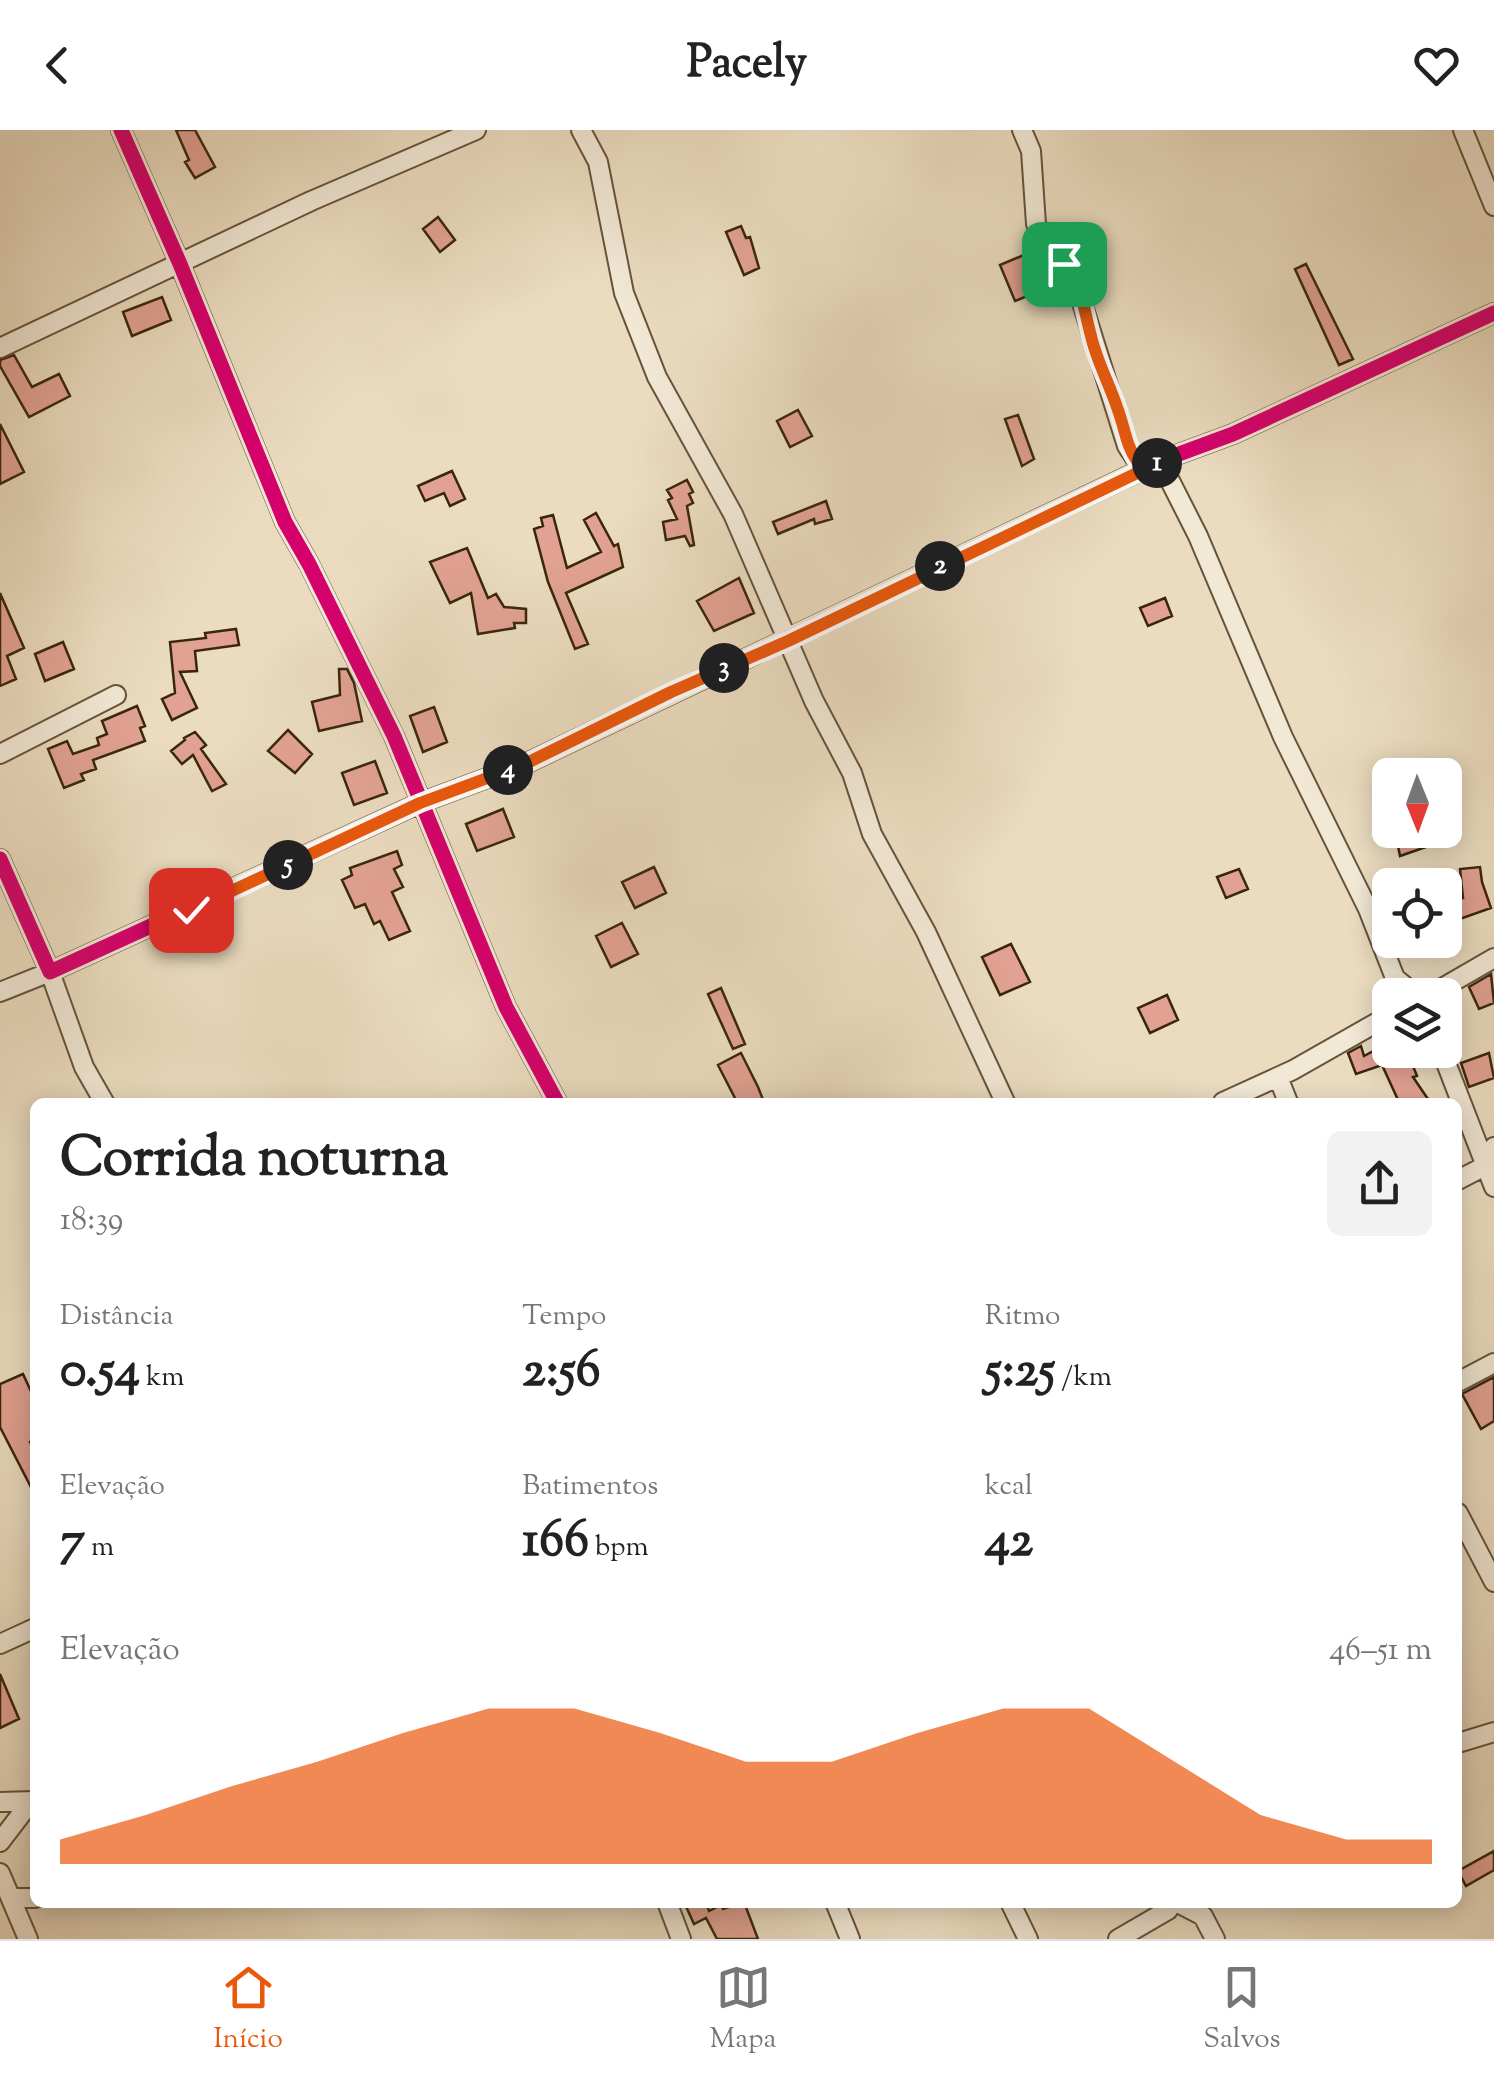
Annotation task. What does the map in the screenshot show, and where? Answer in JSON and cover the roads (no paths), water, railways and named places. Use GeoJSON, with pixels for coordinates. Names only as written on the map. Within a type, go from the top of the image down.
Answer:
{"type":"FeatureCollection","features":[{"type":"Feature","properties":{"kind":"street"},"geometry":{"type":"LineString","coordinates":[[121,130],[285,522],[310,564],[394,736],[506,1007],[555,1098]]}},
{"type":"Feature","properties":{"kind":"street"},"geometry":{"type":"LineString","coordinates":[[0,348],[311,202],[476,130]]}},
{"type":"Feature","properties":{"kind":"street"},"geometry":{"type":"LineString","coordinates":[[1022,130],[1031,151],[1036,224],[1079,288],[1127,446],[1137,461],[1160,462]]}},
{"type":"Feature","properties":{"kind":"street"},"geometry":{"type":"LineString","coordinates":[[1463,130],[1494,206]]}},
{"type":"Feature","properties":{"kind":"street"},"geometry":{"type":"LineString","coordinates":[[588,134],[598,162],[613,248],[631,314],[657,378],[733,514],[788,641],[852,773],[872,834],[926,932],[1003,1098]]}},
{"type":"Feature","properties":{"kind":"street"},"geometry":{"type":"LineString","coordinates":[[0,992],[420,803],[525,764],[1160,462],[1233,434],[1494,313]]}},
{"type":"Feature","properties":{"kind":"street"},"geometry":{"type":"LineString","coordinates":[[1160,462],[1198,536],[1283,737],[1368,909],[1391,978]]}},
{"type":"Feature","properties":{"kind":"street"},"geometry":{"type":"LineString","coordinates":[[0,754],[116,696]]}},
{"type":"Feature","properties":{"kind":"street"},"geometry":{"type":"LineString","coordinates":[[0,860],[50,972],[84,1067],[102,1098]]}},
{"type":"Feature","properties":{"kind":"street"},"geometry":{"type":"LineString","coordinates":[[1459,978],[1494,958]]}},
{"type":"Feature","properties":{"kind":"street"},"geometry":{"type":"LineString","coordinates":[[1232,1098],[1372,1025]]}},
{"type":"Feature","properties":{"kind":"street"},"geometry":{"type":"LineString","coordinates":[[1448,1068],[1459,1098]]}},
{"type":"Feature","properties":{"kind":"street"},"geometry":{"type":"LineString","coordinates":[[1278,1077],[1286,1098]]}},
{"type":"Feature","properties":{"kind":"street"},"geometry":{"type":"LineString","coordinates":[[1462,1105],[1494,1187]]}},
{"type":"Feature","properties":{"kind":"street"},"geometry":{"type":"LineString","coordinates":[[1485,1166],[1494,1147]]}},
{"type":"Feature","properties":{"kind":"street"},"geometry":{"type":"LineString","coordinates":[[1462,1178],[1485,1166]]}},
{"type":"Feature","properties":{"kind":"street"},"geometry":{"type":"LineString","coordinates":[[1462,1380],[1494,1363]]}},
{"type":"Feature","properties":{"kind":"street"},"geometry":{"type":"LineString","coordinates":[[1462,1521],[1494,1582]]}},
{"type":"Feature","properties":{"kind":"street"},"geometry":{"type":"LineString","coordinates":[[0,1644],[30,1630]]}},
{"type":"Feature","properties":{"kind":"street"},"geometry":{"type":"LineString","coordinates":[[1462,1742],[1494,1732]]}},
{"type":"Feature","properties":{"kind":"street"},"geometry":{"type":"LineString","coordinates":[[0,1802],[30,1802]]}},
{"type":"Feature","properties":{"kind":"street"},"geometry":{"type":"LineString","coordinates":[[0,1842],[30,1804]]}},
{"type":"Feature","properties":{"kind":"street"},"geometry":{"type":"LineString","coordinates":[[4,1884],[30,1896]]}},
{"type":"Feature","properties":{"kind":"street"},"geometry":{"type":"LineString","coordinates":[[4,1884],[28,1939]]}},
{"type":"Feature","properties":{"kind":"street"},"geometry":{"type":"LineString","coordinates":[[669,1908],[681,1939]]}},
{"type":"Feature","properties":{"kind":"street"},"geometry":{"type":"LineString","coordinates":[[837,1908],[850,1939]]}},
{"type":"Feature","properties":{"kind":"street"},"geometry":{"type":"LineString","coordinates":[[1013,1908],[1028,1939]]}},
{"type":"Feature","properties":{"kind":"street"},"geometry":{"type":"LineString","coordinates":[[1118,1939],[1168,1908]]}},
{"type":"Feature","properties":{"kind":"street"},"geometry":{"type":"LineString","coordinates":[[1204,1909],[1215,1939]]}}]}
